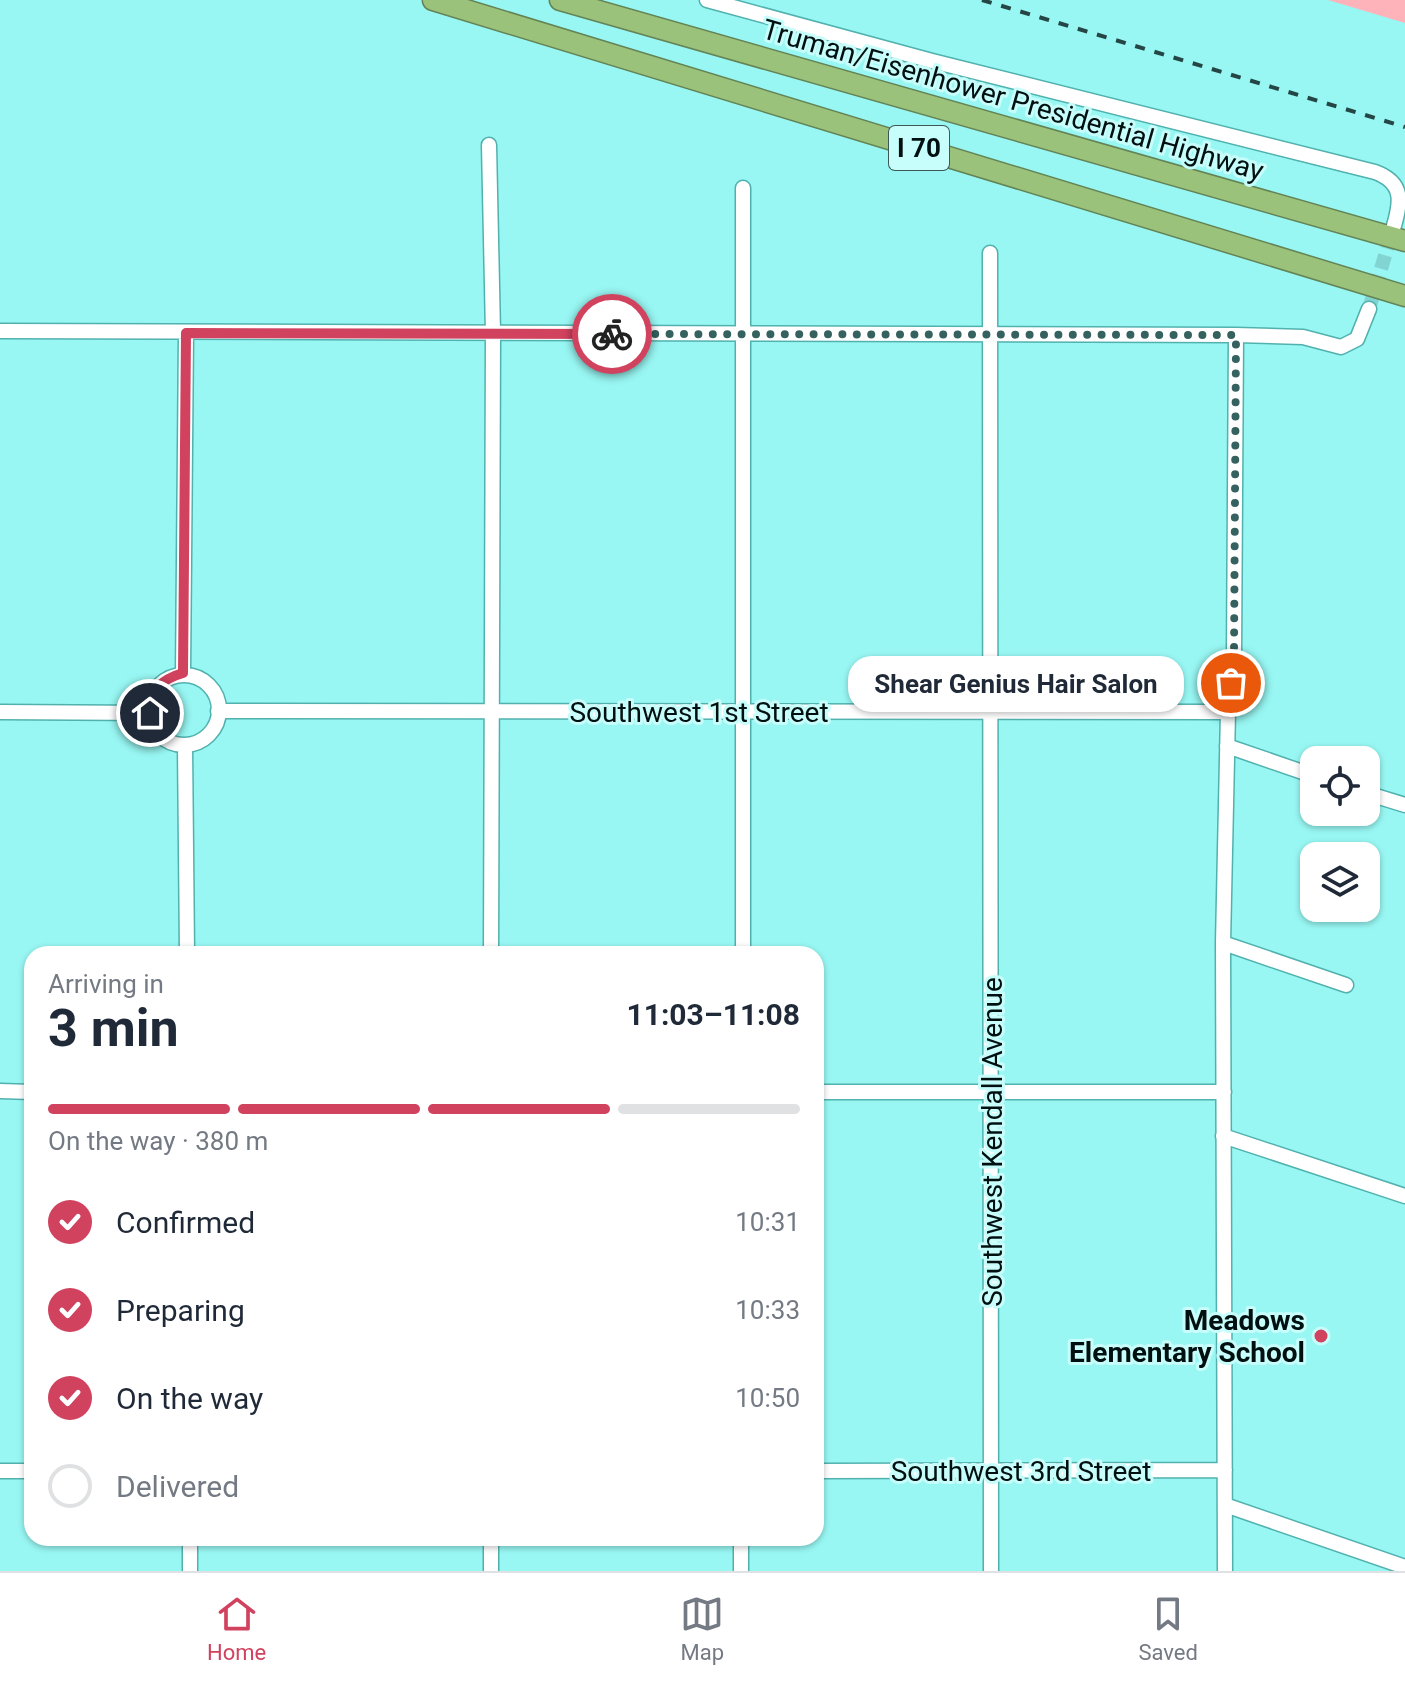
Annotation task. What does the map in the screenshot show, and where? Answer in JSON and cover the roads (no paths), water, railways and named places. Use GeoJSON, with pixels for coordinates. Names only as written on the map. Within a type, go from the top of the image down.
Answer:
{"type":"FeatureCollection","features":[{"type":"Feature","properties":{"kind":"highway","name":"I 70"},"geometry":{"type":"LineString","coordinates":[[433,0],[1405,296]]}},
{"type":"Feature","properties":{"kind":"highway","name":"Truman/Eisenhower Presidential Highway"},"geometry":{"type":"LineString","coordinates":[[560,0],[1399,235]]}},
{"type":"Feature","properties":{"kind":"street"},"geometry":{"type":"LineString","coordinates":[[707,0],[932,61],[1375,172],[1385,176],[1399,193],[1399,235]]}},
{"type":"Feature","properties":{"kind":"street"},"geometry":{"type":"LineString","coordinates":[[489,145],[493,333],[491,946]]}},
{"type":"Feature","properties":{"kind":"street"},"geometry":{"type":"LineString","coordinates":[[743,188],[743,946]]}},
{"type":"Feature","properties":{"kind":"street","name":"Southwest Kendall Avenue"},"geometry":{"type":"LineString","coordinates":[[990,253],[991,1571]]}},
{"type":"Feature","properties":{"kind":"street"},"geometry":{"type":"LineString","coordinates":[[0,331],[1236,335],[1303,337],[1341,347],[1357,339],[1369,309]]}},
{"type":"Feature","properties":{"kind":"street"},"geometry":{"type":"LineString","coordinates":[[183,673],[186,333]]}},
{"type":"Feature","properties":{"kind":"street"},"geometry":{"type":"LineString","coordinates":[[1225,1571],[1223,943],[1228,712],[1234,655],[1236,335]]}},
{"type":"Feature","properties":{"kind":"street"},"geometry":{"type":"LineString","coordinates":[[183,673],[200,678],[209,685],[218,711],[208,735],[185,746],[166,740],[157,731],[150,713],[155,689],[169,677],[183,673]]}},
{"type":"Feature","properties":{"kind":"street","name":"Southwest 1st Street"},"geometry":{"type":"LineString","coordinates":[[218,711],[1228,712]]}},
{"type":"Feature","properties":{"kind":"street"},"geometry":{"type":"LineString","coordinates":[[0,712],[150,713]]}},
{"type":"Feature","properties":{"kind":"street"},"geometry":{"type":"LineString","coordinates":[[185,746],[187,946]]}},
{"type":"Feature","properties":{"kind":"street"},"geometry":{"type":"LineString","coordinates":[[1227,746],[1300,771]]}},
{"type":"Feature","properties":{"kind":"street"},"geometry":{"type":"LineString","coordinates":[[1380,797],[1405,805]]}},
{"type":"Feature","properties":{"kind":"street"},"geometry":{"type":"LineString","coordinates":[[1223,943],[1346,985]]}},
{"type":"Feature","properties":{"kind":"street"},"geometry":{"type":"LineString","coordinates":[[0,1091],[24,1092]]}},
{"type":"Feature","properties":{"kind":"street"},"geometry":{"type":"LineString","coordinates":[[824,1092],[1224,1092]]}},
{"type":"Feature","properties":{"kind":"street"},"geometry":{"type":"LineString","coordinates":[[1223,1136],[1405,1196]]}},
{"type":"Feature","properties":{"kind":"street","name":"Southwest 3rd Street"},"geometry":{"type":"LineString","coordinates":[[824,1471],[1225,1470]]}},
{"type":"Feature","properties":{"kind":"street"},"geometry":{"type":"LineString","coordinates":[[0,1471],[24,1471]]}},
{"type":"Feature","properties":{"kind":"street"},"geometry":{"type":"LineString","coordinates":[[1225,1505],[1405,1567]]}},
{"type":"Feature","properties":{"kind":"street"},"geometry":{"type":"LineString","coordinates":[[190,1546],[190,1571]]}},
{"type":"Feature","properties":{"kind":"street"},"geometry":{"type":"LineString","coordinates":[[491,1546],[491,1571]]}},
{"type":"Feature","properties":{"kind":"street"},"geometry":{"type":"LineString","coordinates":[[741,1546],[741,1571]]}},
{"type":"Feature","properties":{"kind":"tunnel"},"geometry":{"type":"LineString","coordinates":[[1369,309],[1393,229]]}},
{"type":"Feature","properties":{"kind":"railway"},"geometry":{"type":"LineString","coordinates":[[982,0],[1405,127]]}},
{"type":"Feature","properties":{"kind":"place","name":"Shear Genius Hair Salon"},"geometry":{"type":"Point","coordinates":[1231,683]}},
{"type":"Feature","properties":{"kind":"place","name":"Meadows Elementary School"},"geometry":{"type":"Point","coordinates":[1321,1336]}}]}
